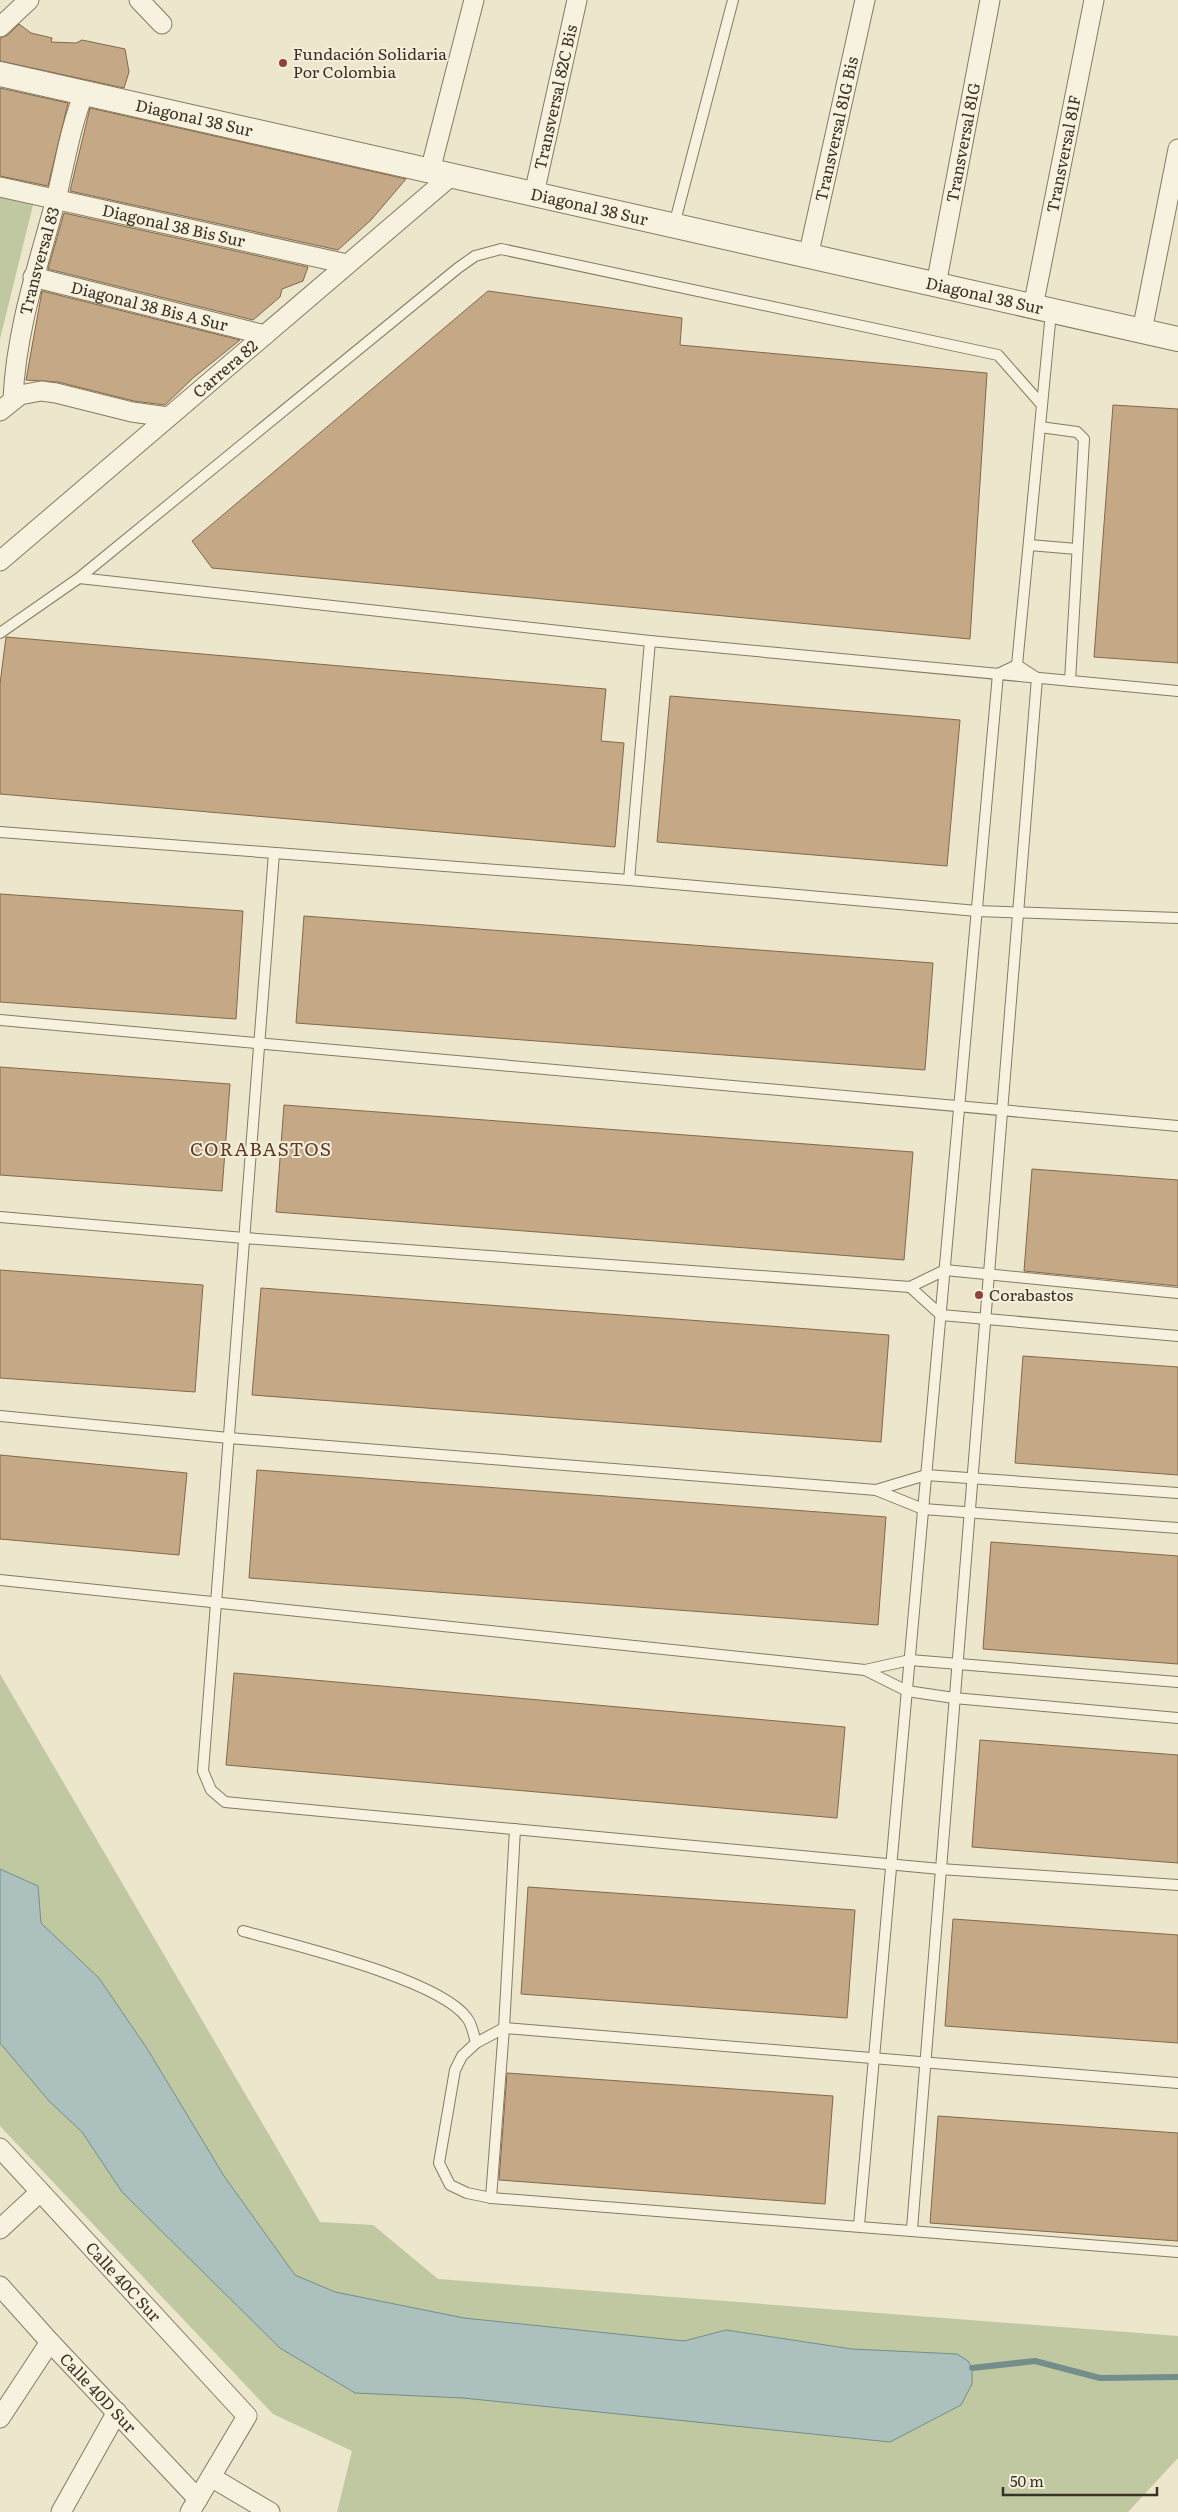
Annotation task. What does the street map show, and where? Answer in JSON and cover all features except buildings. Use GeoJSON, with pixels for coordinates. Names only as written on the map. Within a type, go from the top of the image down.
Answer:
{"type":"FeatureCollection","features":[{"type":"Feature","properties":{"kind":"street"},"geometry":{"type":"LineString","coordinates":[[0,27],[29,0]]}},
{"type":"Feature","properties":{"kind":"street"},"geometry":{"type":"LineString","coordinates":[[139,0],[162,24]]}},
{"type":"Feature","properties":{"kind":"street"},"geometry":{"type":"LineString","coordinates":[[440,173],[474,0]]}},
{"type":"Feature","properties":{"kind":"street","name":"Transversal 82C Bis"},"geometry":{"type":"LineString","coordinates":[[534,194],[577,0]]}},
{"type":"Feature","properties":{"kind":"street","name":"Transversal 81G Bis"},"geometry":{"type":"LineString","coordinates":[[808,257],[865,0]]}},
{"type":"Feature","properties":{"kind":"street","name":"Transversal 81G"},"geometry":{"type":"LineString","coordinates":[[936,285],[990,0]]}},
{"type":"Feature","properties":{"kind":"street","name":"Transversal 81F"},"geometry":{"type":"LineString","coordinates":[[1042,309],[1094,0]]}},
{"type":"Feature","properties":{"kind":"street","name":"Diagonal 38 Sur"},"geometry":{"type":"LineString","coordinates":[[0,74],[1178,339]]}},
{"type":"Feature","properties":{"kind":"street","name":"Transversal 83"},"geometry":{"type":"LineString","coordinates":[[7,405],[16,352],[33,278],[56,198],[78,91]]}},
{"type":"Feature","properties":{"kind":"street"},"geometry":{"type":"LineString","coordinates":[[1142,331],[1178,150]]}},
{"type":"Feature","properties":{"kind":"street","name":"Carrera 82"},"geometry":{"type":"LineString","coordinates":[[0,561],[347,264],[440,173]]}},
{"type":"Feature","properties":{"kind":"street","name":"Diagonal 38 Bis Sur"},"geometry":{"type":"LineString","coordinates":[[0,187],[347,264]]}},
{"type":"Feature","properties":{"kind":"street","name":"Diagonal 38 Bis A Sur"},"geometry":{"type":"LineString","coordinates":[[33,278],[265,335]]}},
{"type":"Feature","properties":{"kind":"street"},"geometry":{"type":"LineString","coordinates":[[0,384],[7,405],[33,391],[56,393],[113,408],[168,418]]}},
{"type":"Feature","properties":{"kind":"street","name":"Calle 40C Sur"},"geometry":{"type":"LineString","coordinates":[[0,2148],[247,2416],[211,2477]]}},
{"type":"Feature","properties":{"kind":"street"},"geometry":{"type":"LineString","coordinates":[[0,2229],[40,2192]]}},
{"type":"Feature","properties":{"kind":"street","name":"Calle 40D Sur"},"geometry":{"type":"LineString","coordinates":[[0,2286],[117,2412],[194,2506]]}},
{"type":"Feature","properties":{"kind":"street"},"geometry":{"type":"LineString","coordinates":[[0,2418],[50,2342]]}},
{"type":"Feature","properties":{"kind":"street"},"geometry":{"type":"LineString","coordinates":[[61,2512],[117,2412]]}},
{"type":"Feature","properties":{"kind":"street"},"geometry":{"type":"LineString","coordinates":[[194,2506],[211,2477],[270,2512]]}},
{"type":"Feature","properties":{"kind":"lane"},"geometry":{"type":"LineString","coordinates":[[674,226],[733,0]]}},
{"type":"Feature","properties":{"kind":"lane"},"geometry":{"type":"LineString","coordinates":[[0,633],[79,578],[458,268],[476,256],[501,249],[998,355],[1042,405]]}},
{"type":"Feature","properties":{"kind":"lane"},"geometry":{"type":"LineString","coordinates":[[1017,665],[1042,405],[1042,309]]}},
{"type":"Feature","properties":{"kind":"lane"},"geometry":{"type":"LineString","coordinates":[[1040,427],[1077,432],[1084,439],[1070,681]]}},
{"type":"Feature","properties":{"kind":"lane"},"geometry":{"type":"LineString","coordinates":[[1029,545],[1077,549]]}},
{"type":"Feature","properties":{"kind":"lane"},"geometry":{"type":"LineString","coordinates":[[79,578],[650,640],[1178,691]]}},
{"type":"Feature","properties":{"kind":"lane"},"geometry":{"type":"LineString","coordinates":[[629,880],[650,640]]}},
{"type":"Feature","properties":{"kind":"lane"},"geometry":{"type":"LineString","coordinates":[[998,674],[1017,665]]}},
{"type":"Feature","properties":{"kind":"lane"},"geometry":{"type":"LineString","coordinates":[[1017,665],[1037,678]]}},
{"type":"Feature","properties":{"kind":"lane"},"geometry":{"type":"LineString","coordinates":[[859,2225],[998,674]]}},
{"type":"Feature","properties":{"kind":"lane"},"geometry":{"type":"LineString","coordinates":[[912,2229],[1037,678]]}},
{"type":"Feature","properties":{"kind":"lane"},"geometry":{"type":"LineString","coordinates":[[0,832],[629,880],[977,911],[1178,918]]}},
{"type":"Feature","properties":{"kind":"lane"},"geometry":{"type":"LineString","coordinates":[[274,853],[203,1771],[211,1790],[225,1802],[891,1865],[1178,1885]]}},
{"type":"Feature","properties":{"kind":"lane"},"geometry":{"type":"LineString","coordinates":[[0,1020],[1178,1126]]}},
{"type":"Feature","properties":{"kind":"lane"},"geometry":{"type":"LineString","coordinates":[[0,1217],[244,1238],[910,1287],[945,1270],[1178,1293]]}},
{"type":"Feature","properties":{"kind":"lane"},"geometry":{"type":"LineString","coordinates":[[910,1287],[941,1315],[1178,1336]]}},
{"type":"Feature","properties":{"kind":"lane"},"geometry":{"type":"LineString","coordinates":[[0,1416],[229,1438],[876,1490],[923,1509],[969,1514],[1178,1528]]}},
{"type":"Feature","properties":{"kind":"lane"},"geometry":{"type":"LineString","coordinates":[[876,1490],[926,1475],[1178,1493]]}},
{"type":"Feature","properties":{"kind":"lane"},"geometry":{"type":"LineString","coordinates":[[0,1580],[865,1670],[910,1660],[1178,1682]]}},
{"type":"Feature","properties":{"kind":"lane"},"geometry":{"type":"LineString","coordinates":[[865,1670],[907,1691],[954,1698],[1178,1718]]}},
{"type":"Feature","properties":{"kind":"lane"},"geometry":{"type":"LineString","coordinates":[[491,2198],[504,2028],[515,1829]]}},
{"type":"Feature","properties":{"kind":"lane"},"geometry":{"type":"LineString","coordinates":[[243,1931],[358,1963],[445,1997],[468,2018],[476,2043]]}},
{"type":"Feature","properties":{"kind":"lane"},"geometry":{"type":"LineString","coordinates":[[1178,2083],[504,2028],[476,2043],[462,2056],[455,2070],[439,2163],[450,2184],[467,2193],[491,2198],[912,2229],[1178,2252]]}},
{"type":"Feature","properties":{"kind":"green space"},"geometry":{"type":"Polygon","coordinates":[[[0,194],[34,201],[0,339],[0,194]]]}},
{"type":"Feature","properties":{"kind":"green space"},"geometry":{"type":"Polygon","coordinates":[[[0,1674],[320,2222],[373,2225],[438,2279],[1178,2336],[1178,2458],[1128,2512],[337,2512],[352,2451],[273,2414],[0,2126],[0,1674]]]}},
{"type":"Feature","properties":{"kind":"shaded area"},"geometry":{"type":"Polygon","coordinates":[[[0,1869],[38,1886],[41,1923],[99,1978],[148,2050],[224,2176],[295,2275],[335,2292],[464,2318],[684,2341],[726,2330],[852,2349],[957,2354],[968,2361],[972,2368],[972,2384],[961,2405],[890,2442],[463,2398],[355,2393],[280,2348],[122,2192],[82,2132],[49,2101],[0,2043],[0,1869]]]}},
{"type":"Feature","properties":{"kind":"waterway"},"geometry":{"type":"LineString","coordinates":[[972,2368],[1035,2361],[1100,2378],[1178,2377]]}},
{"type":"Feature","properties":{"kind":"place","name":"Fundación Solidaria Por Colombia"},"geometry":{"type":"Point","coordinates":[283,63]}},
{"type":"Feature","properties":{"kind":"place","name":"Corabastos"},"geometry":{"type":"Point","coordinates":[979,1295]}},
{"type":"Feature","properties":{"kind":"district","name":"CORABASTOS"},"geometry":{"type":"Point","coordinates":[261,1149]}}]}
